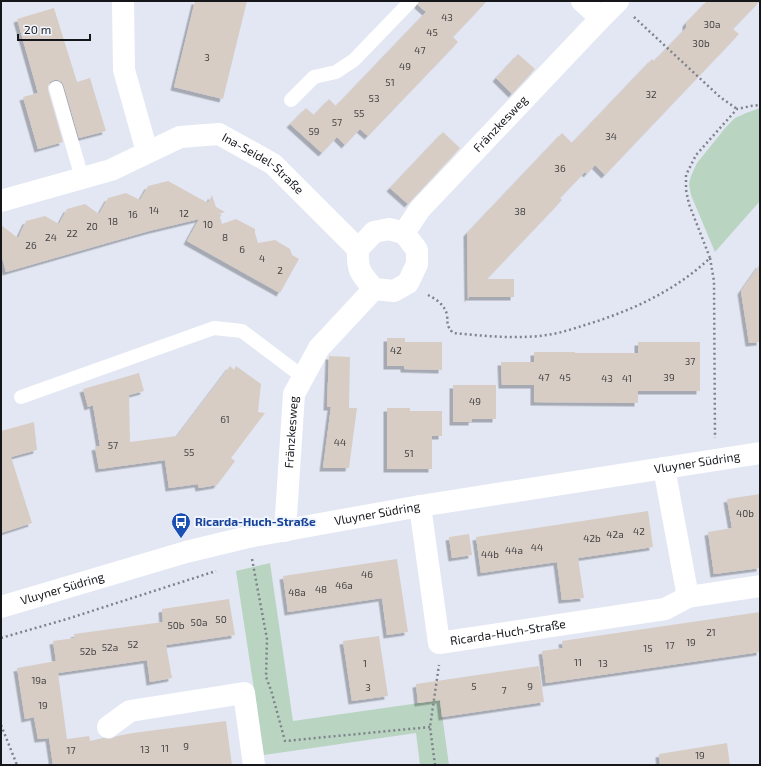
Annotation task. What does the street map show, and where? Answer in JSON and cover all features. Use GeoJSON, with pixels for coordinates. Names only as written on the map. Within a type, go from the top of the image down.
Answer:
{"type":"FeatureCollection","features":[{"type":"Feature","properties":{"kind":"street"},"geometry":{"type":"LineString","coordinates":[[582,1],[601,18]]}},
{"type":"Feature","properties":{"kind":"street","name":"Fränzkesweg"},"geometry":{"type":"LineString","coordinates":[[404,233],[420,208],[618,1]]}},
{"type":"Feature","properties":{"kind":"street"},"geometry":{"type":"LineString","coordinates":[[123,2],[124,70],[147,152]]}},
{"type":"Feature","properties":{"kind":"street","name":"Ina-Seidel-Straße"},"geometry":{"type":"LineString","coordinates":[[9,196],[111,170],[180,137],[219,134],[273,164],[358,249]]}},
{"type":"Feature","properties":{"kind":"street"},"geometry":{"type":"LineString","coordinates":[[389,229],[404,233],[416,250],[416,264],[408,283],[394,291],[374,289],[362,276],[358,263],[358,249],[374,232],[389,229]]}},
{"type":"Feature","properties":{"kind":"street","name":"Fränzkesweg"},"geometry":{"type":"LineString","coordinates":[[285,531],[294,394],[319,348],[374,289]]}},
{"type":"Feature","properties":{"kind":"street","name":"Vluyner Südring"},"geometry":{"type":"LineString","coordinates":[[1,607],[186,552],[248,537],[420,506],[760,452]]}},
{"type":"Feature","properties":{"kind":"street"},"geometry":{"type":"LineString","coordinates":[[664,468],[688,597]]}},
{"type":"Feature","properties":{"kind":"street","name":"Ricarda-Huch-Straße"},"geometry":{"type":"LineString","coordinates":[[420,506],[439,643],[666,609],[688,597],[760,586]]}},
{"type":"Feature","properties":{"kind":"street"},"geometry":{"type":"LineString","coordinates":[[108,727],[130,711],[244,693],[254,765]]}},
{"type":"Feature","properties":{"kind":"lane"},"geometry":{"type":"LineString","coordinates":[[291,100],[314,77],[336,72],[354,60],[411,1]]}},
{"type":"Feature","properties":{"kind":"lane"},"geometry":{"type":"LineString","coordinates":[[56,88],[82,178]]}},
{"type":"Feature","properties":{"kind":"lane"},"geometry":{"type":"LineString","coordinates":[[21,397],[214,328],[242,332],[304,376]]}},
{"type":"Feature","properties":{"kind":"path"},"geometry":{"type":"LineString","coordinates":[[618,1],[720,97],[737,109]]}},
{"type":"Feature","properties":{"kind":"path"},"geometry":{"type":"LineString","coordinates":[[716,460],[714,281],[710,258],[689,204],[686,190],[686,175],[696,155],[737,109],[760,105]]}},
{"type":"Feature","properties":{"kind":"path"},"geometry":{"type":"LineString","coordinates":[[408,283],[431,296],[443,306],[446,313],[448,328],[453,333],[489,336],[552,334],[617,315],[639,305],[670,289],[697,271],[710,258]]}},
{"type":"Feature","properties":{"kind":"path"},"geometry":{"type":"LineString","coordinates":[[248,537],[266,639],[266,677],[285,742],[430,727]]}},
{"type":"Feature","properties":{"kind":"path"},"geometry":{"type":"LineString","coordinates":[[1,638],[67,619],[222,569]]}},
{"type":"Feature","properties":{"kind":"path"},"geometry":{"type":"LineString","coordinates":[[435,765],[430,727],[439,665],[439,643]]}},
{"type":"Feature","properties":{"kind":"path"},"geometry":{"type":"LineString","coordinates":[[1,725],[17,765]]}},
{"type":"Feature","properties":{"kind":"green space"},"geometry":{"type":"Polygon","coordinates":[[[760,108],[760,201],[715,252],[691,195],[689,184],[691,176],[697,163],[735,118],[760,108]]]}},
{"type":"Feature","properties":{"kind":"green space"},"geometry":{"type":"Polygon","coordinates":[[[270,563],[293,721],[440,700],[449,765],[420,765],[416,733],[264,755],[236,571],[270,563]]]}},
{"type":"Feature","properties":{"kind":"building"},"geometry":{"type":"Polygon","coordinates":[[[195,1],[247,1],[223,99],[174,87],[195,1]]]}},
{"type":"Feature","properties":{"kind":"building"},"geometry":{"type":"Polygon","coordinates":[[[419,1],[487,1],[453,37],[458,42],[368,136],[360,129],[345,145],[337,137],[322,153],[290,124],[306,108],[314,115],[329,99],[336,106],[426,12],[418,5],[419,1]]]}},
{"type":"Feature","properties":{"kind":"building"},"geometry":{"type":"Polygon","coordinates":[[[707,1],[760,1],[733,29],[739,34],[605,175],[595,165],[587,174],[585,172],[560,198],[562,200],[487,279],[514,279],[514,297],[469,297],[468,299],[467,233],[562,133],[572,143],[652,59],[654,61],[686,28],[686,23],[707,1]]]}},
{"type":"Feature","properties":{"kind":"building"},"geometry":{"type":"Polygon","coordinates":[[[54,8],[77,82],[90,78],[106,131],[79,138],[64,86],[62,82],[54,80],[50,82],[48,90],[63,142],[38,149],[23,97],[38,93],[17,19],[54,8]]]}},
{"type":"Feature","properties":{"kind":"building"},"geometry":{"type":"Polygon","coordinates":[[[518,54],[535,69],[512,94],[496,78],[518,54]]]}},
{"type":"Feature","properties":{"kind":"building"},"geometry":{"type":"Polygon","coordinates":[[[443,132],[460,148],[408,204],[390,188],[443,132]]]}},
{"type":"Feature","properties":{"kind":"building"},"geometry":{"type":"Polygon","coordinates":[[[168,181],[208,203],[212,195],[216,207],[225,212],[219,214],[222,224],[236,219],[255,229],[258,243],[275,240],[290,249],[292,255],[299,259],[280,293],[187,241],[199,219],[149,231],[6,272],[1,253],[1,225],[18,238],[26,221],[45,216],[59,224],[67,209],[85,204],[99,214],[108,198],[126,193],[140,200],[148,186],[168,181]]]}},
{"type":"Feature","properties":{"kind":"building"},"geometry":{"type":"Polygon","coordinates":[[[760,264],[760,342],[749,343],[741,291],[760,264]]]}},
{"type":"Feature","properties":{"kind":"building"},"geometry":{"type":"Polygon","coordinates":[[[387,338],[405,338],[405,342],[442,342],[442,370],[404,369],[404,366],[387,366],[387,338]]]}},
{"type":"Feature","properties":{"kind":"building"},"geometry":{"type":"Polygon","coordinates":[[[638,342],[700,342],[700,391],[638,391],[638,403],[534,402],[534,385],[502,385],[501,362],[534,362],[534,352],[638,353],[638,342]]]}},
{"type":"Feature","properties":{"kind":"building"},"geometry":{"type":"Polygon","coordinates":[[[329,356],[350,357],[349,408],[357,408],[349,468],[323,468],[331,407],[327,407],[329,356]]]}},
{"type":"Feature","properties":{"kind":"building"},"geometry":{"type":"Polygon","coordinates":[[[230,366],[234,370],[236,366],[261,384],[258,412],[265,413],[231,458],[235,461],[217,485],[199,488],[198,484],[169,488],[165,460],[99,469],[95,447],[100,446],[93,405],[88,407],[83,389],[139,373],[144,391],[129,395],[130,442],[177,436],[230,366]]]}},
{"type":"Feature","properties":{"kind":"building"},"geometry":{"type":"Polygon","coordinates":[[[453,385],[496,385],[496,419],[472,419],[472,422],[453,422],[453,385]]]}},
{"type":"Feature","properties":{"kind":"building"},"geometry":{"type":"Polygon","coordinates":[[[387,408],[410,408],[410,411],[442,411],[442,436],[432,436],[432,469],[387,469],[387,408]]]}},
{"type":"Feature","properties":{"kind":"building"},"geometry":{"type":"Polygon","coordinates":[[[34,422],[37,450],[11,457],[32,523],[1,533],[1,431],[34,422]]]}},
{"type":"Feature","properties":{"kind":"building"},"geometry":{"type":"Polygon","coordinates":[[[760,494],[760,568],[714,574],[708,532],[732,528],[727,499],[760,494]]]}},
{"type":"Feature","properties":{"kind":"building"},"geometry":{"type":"Polygon","coordinates":[[[648,511],[653,547],[578,558],[584,598],[562,600],[557,562],[481,573],[476,537],[648,511]]]}},
{"type":"Feature","properties":{"kind":"building"},"geometry":{"type":"Polygon","coordinates":[[[469,534],[472,555],[452,558],[449,537],[469,534]]]}},
{"type":"Feature","properties":{"kind":"building"},"geometry":{"type":"Polygon","coordinates":[[[397,559],[408,632],[387,635],[382,598],[288,612],[283,576],[397,559]]]}},
{"type":"Feature","properties":{"kind":"building"},"geometry":{"type":"Polygon","coordinates":[[[229,599],[235,635],[166,645],[172,678],[150,682],[147,660],[58,673],[67,739],[89,736],[90,741],[103,738],[110,739],[133,733],[226,721],[232,765],[53,765],[49,738],[38,739],[34,717],[25,719],[17,668],[56,661],[53,641],[75,638],[74,634],[163,622],[162,609],[229,599]]]}},
{"type":"Feature","properties":{"kind":"building"},"geometry":{"type":"Polygon","coordinates":[[[760,612],[760,652],[546,683],[542,651],[563,648],[562,641],[760,612]]]}},
{"type":"Feature","properties":{"kind":"building"},"geometry":{"type":"Polygon","coordinates":[[[379,636],[388,696],[352,701],[343,641],[379,636]]]}},
{"type":"Feature","properties":{"kind":"building"},"geometry":{"type":"Polygon","coordinates":[[[539,666],[544,702],[442,717],[440,700],[418,703],[416,684],[539,666]]]}},
{"type":"Feature","properties":{"kind":"building"},"geometry":{"type":"Polygon","coordinates":[[[727,743],[730,765],[660,765],[659,754],[727,743]]]}},
{"type":"Feature","properties":{"kind":"place","name":"Ricarda-Huch-Straße"},"geometry":{"type":"Point","coordinates":[181,539]}}]}
